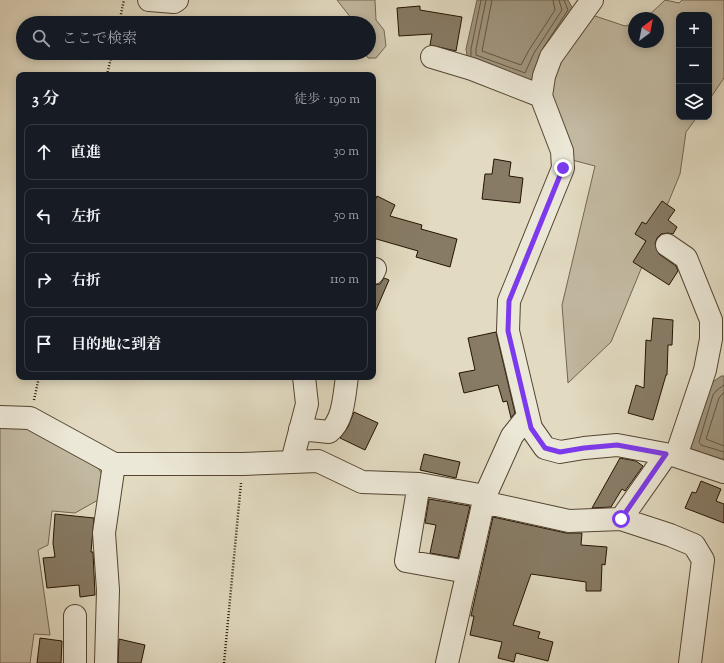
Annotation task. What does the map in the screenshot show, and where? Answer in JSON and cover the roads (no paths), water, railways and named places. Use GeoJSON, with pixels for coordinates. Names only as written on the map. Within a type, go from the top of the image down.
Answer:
{"type":"FeatureCollection","features":[{"type":"Feature","properties":{"kind":"street"},"geometry":{"type":"LineString","coordinates":[[149,0],[174,2],[176,0]]}},
{"type":"Feature","properties":{"kind":"street"},"geometry":{"type":"LineString","coordinates":[[592,0],[551,57],[544,76],[541,96],[562,151],[563,168],[509,301],[508,331],[531,428],[545,448],[560,452],[617,445],[671,455],[724,472]]}},
{"type":"Feature","properties":{"kind":"street"},"geometry":{"type":"LineString","coordinates":[[432,57],[472,69],[541,96]]}},
{"type":"Feature","properties":{"kind":"street"},"geometry":{"type":"LineString","coordinates":[[621,519],[671,455],[705,370],[711,339],[711,320],[686,258],[667,244]]}},
{"type":"Feature","properties":{"kind":"street"},"geometry":{"type":"LineString","coordinates":[[292,462],[307,404],[304,380]]}},
{"type":"Feature","properties":{"kind":"street"},"geometry":{"type":"LineString","coordinates":[[300,429],[329,432],[336,426],[342,408],[347,380]]}},
{"type":"Feature","properties":{"kind":"street"},"geometry":{"type":"LineString","coordinates":[[447,663],[484,499],[512,436],[528,416]]}},
{"type":"Feature","properties":{"kind":"street"},"geometry":{"type":"LineString","coordinates":[[0,417],[30,418],[114,464],[243,464],[318,461],[362,482],[419,484],[484,499],[569,522],[621,519],[670,535],[694,545],[703,560],[690,663]]}},
{"type":"Feature","properties":{"kind":"street"},"geometry":{"type":"LineString","coordinates":[[106,663],[108,590],[104,533],[114,464]]}},
{"type":"Feature","properties":{"kind":"street"},"geometry":{"type":"LineString","coordinates":[[419,484],[406,561],[467,572]]}},
{"type":"Feature","properties":{"kind":"street"},"geometry":{"type":"LineString","coordinates":[[75,616],[75,663]]}},
{"type":"Feature","properties":{"kind":"water"},"geometry":{"type":"Polygon","coordinates":[[[477,0],[568,0],[573,9],[533,85],[468,62],[466,49],[477,0]]]}},
{"type":"Feature","properties":{"kind":"water"},"geometry":{"type":"Polygon","coordinates":[[[721,376],[724,376],[724,461],[695,453],[690,446],[710,384],[721,376]]]}}]}
